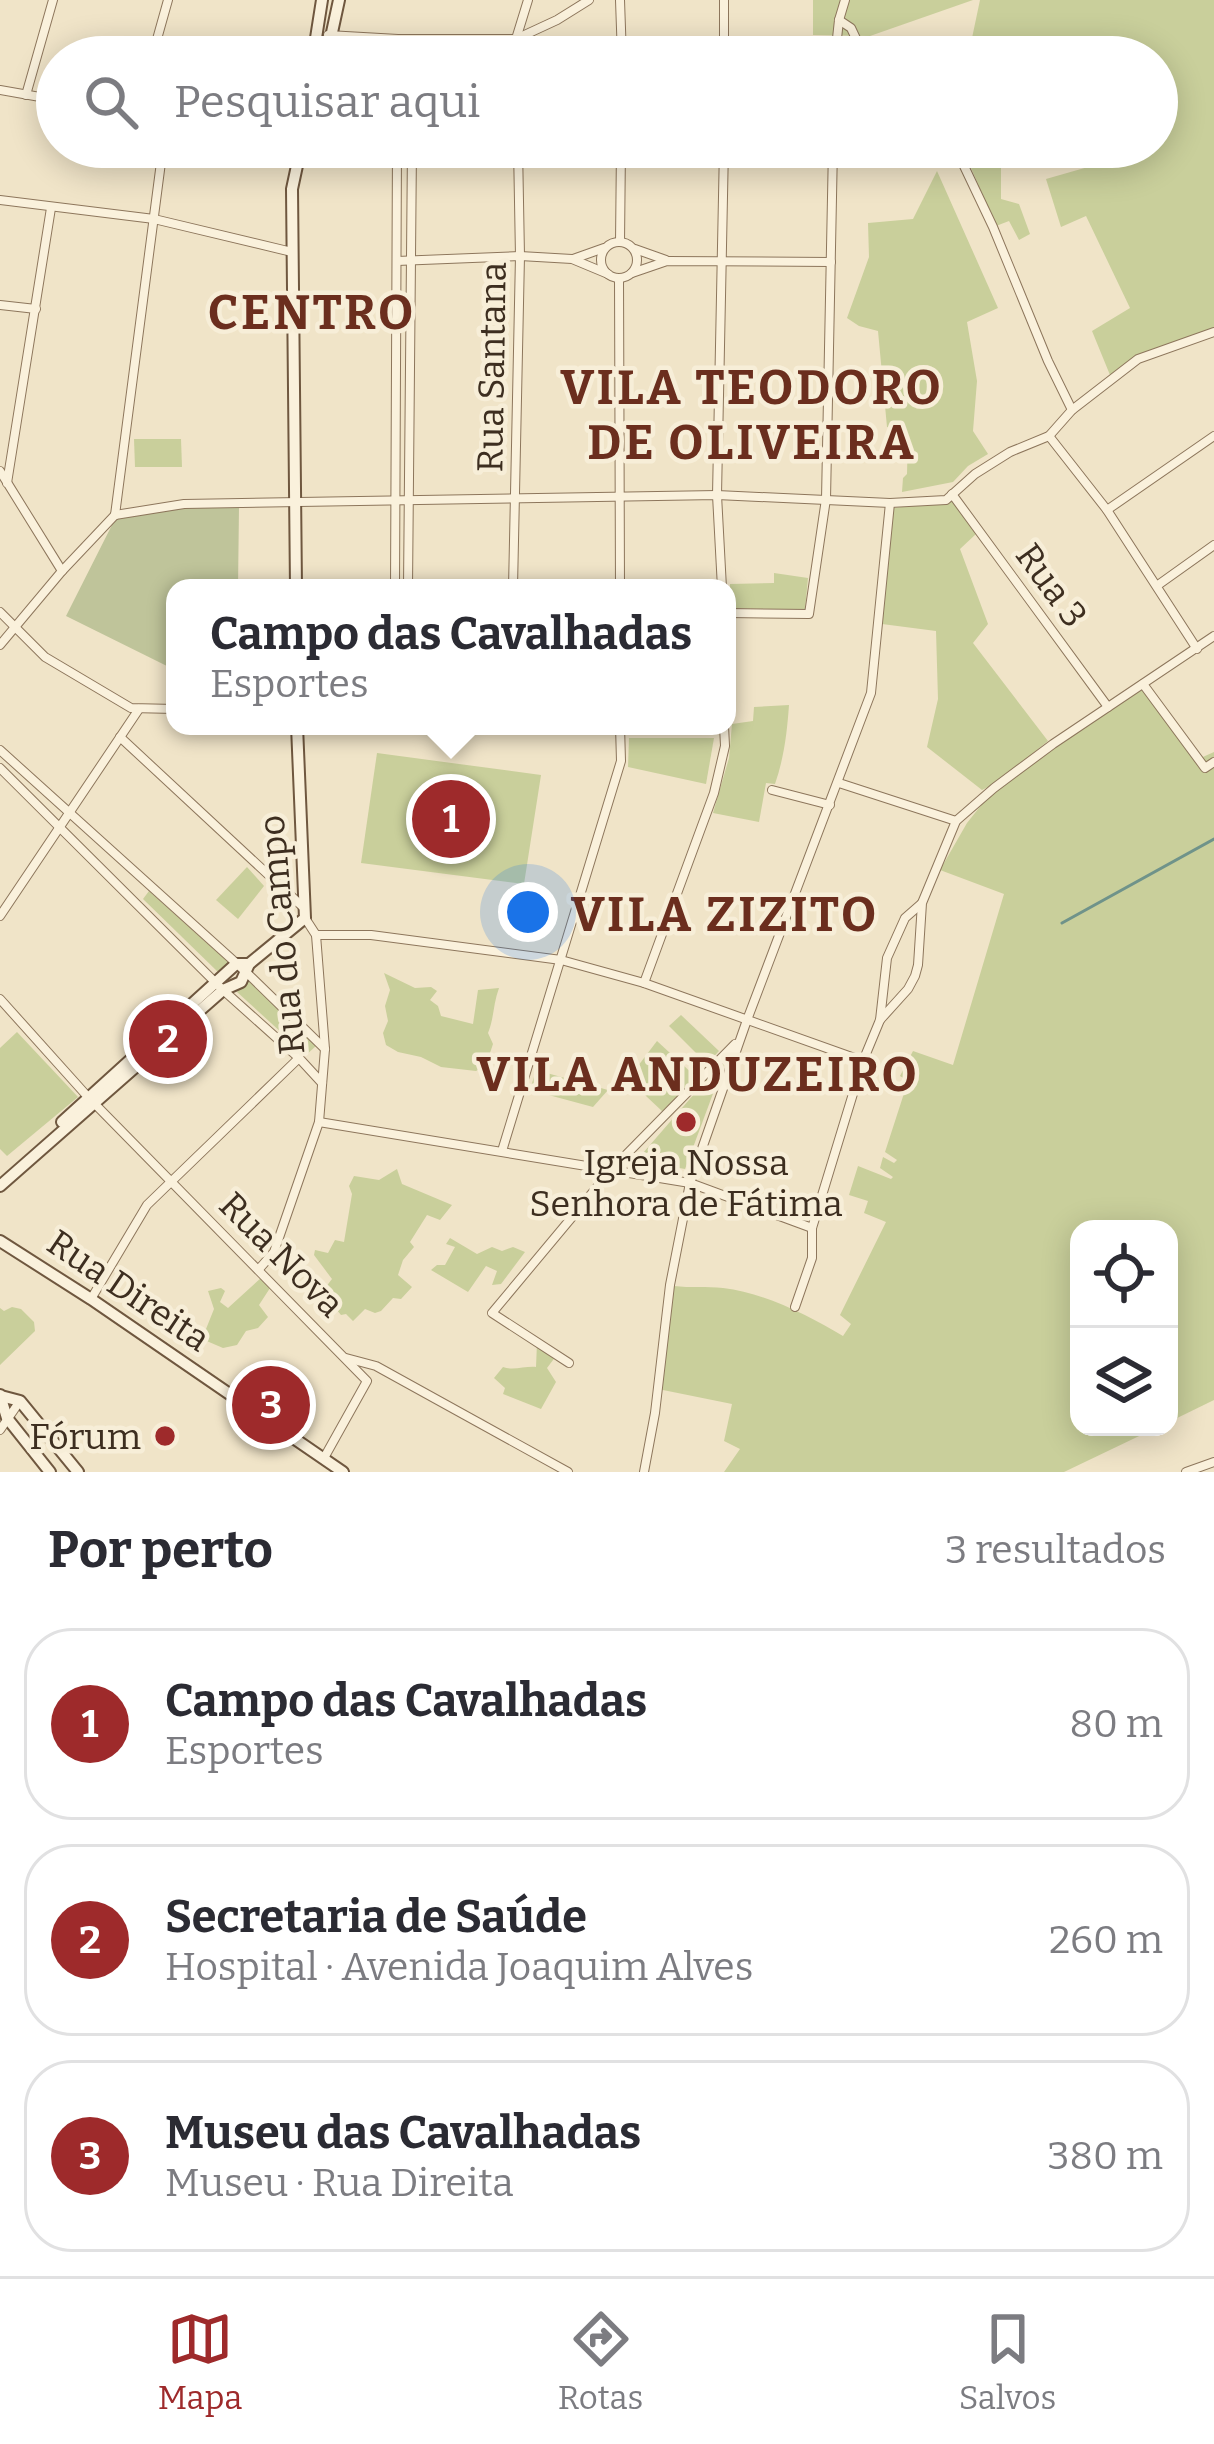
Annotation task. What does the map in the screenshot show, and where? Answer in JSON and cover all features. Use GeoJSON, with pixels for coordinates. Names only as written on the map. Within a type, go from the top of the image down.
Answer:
{"type":"FeatureCollection","features":[{"type":"Feature","properties":{"kind":"street"},"geometry":{"type":"LineString","coordinates":[[43,36],[53,0]]}},
{"type":"Feature","properties":{"kind":"street"},"geometry":{"type":"LineString","coordinates":[[158,36],[168,0]]}},
{"type":"Feature","properties":{"kind":"street"},"geometry":{"type":"LineString","coordinates":[[315,36],[322,0]]}},
{"type":"Feature","properties":{"kind":"street"},"geometry":{"type":"LineString","coordinates":[[331,36],[339,0]]}},
{"type":"Feature","properties":{"kind":"street"},"geometry":{"type":"LineString","coordinates":[[517,36],[528,0]]}},
{"type":"Feature","properties":{"kind":"street"},"geometry":{"type":"LineString","coordinates":[[522,36],[589,0]]}},
{"type":"Feature","properties":{"kind":"street"},"geometry":{"type":"LineString","coordinates":[[620,0],[621,36]]}},
{"type":"Feature","properties":{"kind":"street"},"geometry":{"type":"LineString","coordinates":[[724,0],[724,36]]}},
{"type":"Feature","properties":{"kind":"street"},"geometry":{"type":"LineString","coordinates":[[838,36],[845,0]]}},
{"type":"Feature","properties":{"kind":"street"},"geometry":{"type":"LineString","coordinates":[[839,20],[854,36]]}},
{"type":"Feature","properties":{"kind":"street"},"geometry":{"type":"LineString","coordinates":[[315,31],[328,36]]}},
{"type":"Feature","properties":{"kind":"street"},"geometry":{"type":"LineString","coordinates":[[26,94],[36,59]]}},
{"type":"Feature","properties":{"kind":"street"},"geometry":{"type":"LineString","coordinates":[[0,90],[36,96]]}},
{"type":"Feature","properties":{"kind":"street"},"geometry":{"type":"LineString","coordinates":[[0,645],[115,515],[160,168]]}},
{"type":"Feature","properties":{"kind":"street"},"geometry":{"type":"LineString","coordinates":[[296,168],[292,189],[296,579]]}},
{"type":"Feature","properties":{"kind":"street"},"geometry":{"type":"LineString","coordinates":[[395,579],[397,168]]}},
{"type":"Feature","properties":{"kind":"street"},"geometry":{"type":"LineString","coordinates":[[408,579],[412,168]]}},
{"type":"Feature","properties":{"kind":"street","name":"Rua Santana"},"geometry":{"type":"LineString","coordinates":[[514,579],[518,168]]}},
{"type":"Feature","properties":{"kind":"street"},"geometry":{"type":"LineString","coordinates":[[620,242],[621,168]]}},
{"type":"Feature","properties":{"kind":"street"},"geometry":{"type":"LineString","coordinates":[[722,579],[718,495],[724,168]]}},
{"type":"Feature","properties":{"kind":"street"},"geometry":{"type":"LineString","coordinates":[[736,613],[808,614],[826,499],[833,168]]}},
{"type":"Feature","properties":{"kind":"street"},"geometry":{"type":"LineString","coordinates":[[965,168],[1072,410]]}},
{"type":"Feature","properties":{"kind":"street"},"geometry":{"type":"LineString","coordinates":[[397,182],[412,182]]}},
{"type":"Feature","properties":{"kind":"street"},"geometry":{"type":"LineString","coordinates":[[0,200],[154,219],[292,252]]}},
{"type":"Feature","properties":{"kind":"street"},"geometry":{"type":"LineString","coordinates":[[7,482],[51,208]]}},
{"type":"Feature","properties":{"kind":"street"},"geometry":{"type":"LineString","coordinates":[[572,259],[620,242],[667,261],[831,262]]}},
{"type":"Feature","properties":{"kind":"street"},"geometry":{"type":"LineString","coordinates":[[607,247],[601,261],[608,274]]}},
{"type":"Feature","properties":{"kind":"street"},"geometry":{"type":"LineString","coordinates":[[632,273],[638,261],[634,249]]}},
{"type":"Feature","properties":{"kind":"street"},"geometry":{"type":"LineString","coordinates":[[397,261],[572,259],[620,278],[667,261]]}},
{"type":"Feature","properties":{"kind":"street"},"geometry":{"type":"LineString","coordinates":[[620,278],[620,579]]}},
{"type":"Feature","properties":{"kind":"street"},"geometry":{"type":"LineString","coordinates":[[0,305],[36,309]]}},
{"type":"Feature","properties":{"kind":"street"},"geometry":{"type":"LineString","coordinates":[[115,515],[184,504],[718,495],[890,503],[946,500],[1010,452],[1049,436],[1072,410],[1138,359],[1214,332]]}},
{"type":"Feature","properties":{"kind":"street"},"geometry":{"type":"LineString","coordinates":[[1049,436],[1107,509],[1196,650]]}},
{"type":"Feature","properties":{"kind":"street"},"geometry":{"type":"LineString","coordinates":[[1107,509],[1214,436]]}},
{"type":"Feature","properties":{"kind":"street"},"geometry":{"type":"LineString","coordinates":[[0,471],[62,571]]}},
{"type":"Feature","properties":{"kind":"street","name":"Rua 3"},"geometry":{"type":"LineString","coordinates":[[952,494],[1108,707]]}},
{"type":"Feature","properties":{"kind":"street"},"geometry":{"type":"LineString","coordinates":[[644,1472],[670,1285],[690,1183],[871,693],[890,503]]}},
{"type":"Feature","properties":{"kind":"street"},"geometry":{"type":"LineString","coordinates":[[1158,586],[1214,545]]}},
{"type":"Feature","properties":{"kind":"street"},"geometry":{"type":"LineString","coordinates":[[0,612],[45,657],[131,708],[166,709]]}},
{"type":"Feature","properties":{"kind":"street"},"geometry":{"type":"LineString","coordinates":[[880,1020],[915,976],[922,903],[956,820],[1108,707],[1214,637]]}},
{"type":"Feature","properties":{"kind":"street"},"geometry":{"type":"LineString","coordinates":[[1144,684],[1209,765]]}},
{"type":"Feature","properties":{"kind":"street"},"geometry":{"type":"LineString","coordinates":[[0,916],[139,709]]}},
{"type":"Feature","properties":{"kind":"street","name":"Rua do Campo"},"geometry":{"type":"LineString","coordinates":[[259,1269],[274,1252],[319,1122],[325,1049],[316,935],[304,913],[296,735]]}},
{"type":"Feature","properties":{"kind":"street"},"geometry":{"type":"LineString","coordinates":[[502,1151],[621,761],[620,735]]}},
{"type":"Feature","properties":{"kind":"street"},"geometry":{"type":"LineString","coordinates":[[644,983],[714,793],[724,735]]}},
{"type":"Feature","properties":{"kind":"street"},"geometry":{"type":"LineString","coordinates":[[0,1181],[220,987],[241,982],[244,967],[304,913],[120,737]]}},
{"type":"Feature","properties":{"kind":"street"},"geometry":{"type":"LineString","coordinates":[[0,750],[244,967],[325,1049]]}},
{"type":"Feature","properties":{"kind":"street"},"geometry":{"type":"LineString","coordinates":[[0,768],[322,1083]]}},
{"type":"Feature","properties":{"kind":"street"},"geometry":{"type":"LineString","coordinates":[[839,783],[956,820]]}},
{"type":"Feature","properties":{"kind":"street"},"geometry":{"type":"LineString","coordinates":[[772,790],[830,805]]}},
{"type":"Feature","properties":{"kind":"street"},"geometry":{"type":"LineString","coordinates":[[795,1307],[812,1258],[812,1228],[862,1061],[880,1020],[887,958],[905,918],[922,903]]}},
{"type":"Feature","properties":{"kind":"street"},"geometry":{"type":"LineString","coordinates":[[316,935],[371,935],[560,960],[644,983],[862,1061]]}},
{"type":"Feature","properties":{"kind":"street","name":"Rua Nova"},"geometry":{"type":"LineString","coordinates":[[0,999],[91,1100],[367,1381]]}},
{"type":"Feature","properties":{"kind":"street"},"geometry":{"type":"LineString","coordinates":[[569,1364],[492,1313],[613,1168],[740,1039]]}},
{"type":"Feature","properties":{"kind":"street"},"geometry":{"type":"LineString","coordinates":[[92,1299],[147,1205],[299,1058]]}},
{"type":"Feature","properties":{"kind":"street"},"geometry":{"type":"LineString","coordinates":[[319,1122],[690,1183],[812,1228]]}},
{"type":"Feature","properties":{"kind":"street","name":"Rua Direita"},"geometry":{"type":"LineString","coordinates":[[0,1240],[343,1472]]}},
{"type":"Feature","properties":{"kind":"street"},"geometry":{"type":"LineString","coordinates":[[346,1358],[376,1366],[568,1472]]}},
{"type":"Feature","properties":{"kind":"street"},"geometry":{"type":"LineString","coordinates":[[323,1460],[376,1366]]}},
{"type":"Feature","properties":{"kind":"street"},"geometry":{"type":"LineString","coordinates":[[50,1472],[3,1424],[0,1395],[20,1401],[78,1472]]}},
{"type":"Feature","properties":{"kind":"street"},"geometry":{"type":"LineString","coordinates":[[3,1424],[20,1401]]}},
{"type":"Feature","properties":{"kind":"street"},"geometry":{"type":"LineString","coordinates":[[1191,1472],[1214,1462]]}},
{"type":"Feature","properties":{"kind":"green space"},"geometry":{"type":"Polygon","coordinates":[[[813,0],[973,0],[870,36],[813,35],[813,0]]]}},
{"type":"Feature","properties":{"kind":"green space"},"geometry":{"type":"Polygon","coordinates":[[[980,0],[1214,0],[1214,328],[1136,355],[1110,375],[1092,331],[1130,308],[1086,216],[1061,227],[1046,179],[1084,168],[1178,168],[1178,36],[972,36],[980,0]]]}},
{"type":"Feature","properties":{"kind":"green space"},"geometry":{"type":"Polygon","coordinates":[[[971,168],[1001,168],[1001,199],[1019,204],[1030,234],[1019,240],[1009,221],[996,226],[971,168]]]}},
{"type":"Feature","properties":{"kind":"green space"},"geometry":{"type":"Polygon","coordinates":[[[937,171],[998,308],[967,322],[977,381],[973,431],[988,454],[953,482],[902,492],[908,434],[887,427],[878,331],[847,318],[869,257],[868,223],[913,219],[937,171]]]}},
{"type":"Feature","properties":{"kind":"green space"},"geometry":{"type":"Polygon","coordinates":[[[134,439],[181,439],[182,467],[135,467],[134,439]]]}},
{"type":"Feature","properties":{"kind":"green space"},"geometry":{"type":"Polygon","coordinates":[[[953,501],[976,534],[960,549],[988,624],[973,643],[1048,741],[982,790],[927,747],[938,699],[936,631],[882,624],[893,508],[953,501]]]}},
{"type":"Feature","properties":{"kind":"green space"},"geometry":{"type":"Polygon","coordinates":[[[185,507],[239,507],[238,579],[166,579],[166,666],[66,616],[115,519],[185,507]]]}},
{"type":"Feature","properties":{"kind":"green space"},"geometry":{"type":"Polygon","coordinates":[[[774,573],[808,578],[805,610],[736,608],[736,584],[774,583],[774,573]]]}},
{"type":"Feature","properties":{"kind":"green space"},"geometry":{"type":"Polygon","coordinates":[[[1145,687],[1196,760],[1214,752],[1214,1400],[1178,1418],[1178,1220],[1070,1220],[1070,1436],[1139,1436],[1064,1472],[724,1472],[740,1449],[724,1441],[732,1404],[658,1389],[674,1286],[754,1295],[843,1336],[851,1324],[840,1315],[886,1222],[864,1213],[868,1201],[849,1195],[858,1166],[893,1177],[880,1168],[883,1157],[897,1160],[885,1152],[908,1081],[900,1076],[913,1051],[953,1065],[1004,894],[940,870],[967,823],[994,789],[1108,707],[1145,687]]]}},
{"type":"Feature","properties":{"kind":"green space"},"geometry":{"type":"Polygon","coordinates":[[[789,705],[781,765],[775,784],[766,783],[759,822],[713,813],[731,735],[736,735],[736,723],[753,721],[754,707],[789,705]]]}},
{"type":"Feature","properties":{"kind":"green space"},"geometry":{"type":"Polygon","coordinates":[[[629,738],[714,738],[706,784],[628,767],[629,738]]]}},
{"type":"Feature","properties":{"kind":"green space"},"geometry":{"type":"Polygon","coordinates":[[[377,753],[541,775],[524,884],[361,863],[377,753]]]}},
{"type":"Feature","properties":{"kind":"green space"},"geometry":{"type":"Polygon","coordinates":[[[247,867],[264,886],[238,919],[216,900],[247,867]]]}},
{"type":"Feature","properties":{"kind":"green space"},"geometry":{"type":"Polygon","coordinates":[[[149,891],[229,963],[219,973],[143,899],[149,891]]]}},
{"type":"Feature","properties":{"kind":"green space"},"geometry":{"type":"Polygon","coordinates":[[[384,973],[415,988],[431,987],[437,991],[430,1000],[441,1016],[473,1024],[478,990],[499,988],[486,1065],[476,1071],[441,1067],[386,1045],[383,1033],[390,990],[384,973]]]}},
{"type":"Feature","properties":{"kind":"green space"},"geometry":{"type":"Polygon","coordinates":[[[248,980],[316,1046],[306,1055],[237,992],[248,980]]]}},
{"type":"Feature","properties":{"kind":"green space"},"geometry":{"type":"Polygon","coordinates":[[[681,1015],[719,1051],[707,1064],[669,1026],[681,1015]]]}},
{"type":"Feature","properties":{"kind":"green space"},"geometry":{"type":"Polygon","coordinates":[[[17,1032],[78,1097],[7,1156],[0,1149],[0,1048],[17,1032]]]}},
{"type":"Feature","properties":{"kind":"green space"},"geometry":{"type":"Polygon","coordinates":[[[657,1041],[696,1077],[663,1112],[628,1079],[657,1041]]]}},
{"type":"Feature","properties":{"kind":"green space"},"geometry":{"type":"Polygon","coordinates":[[[727,1056],[685,1169],[637,1160],[727,1056]]]}},
{"type":"Feature","properties":{"kind":"green space"},"geometry":{"type":"Polygon","coordinates":[[[536,1070],[608,1090],[593,1107],[530,1090],[536,1070]]]}},
{"type":"Feature","properties":{"kind":"green space"},"geometry":{"type":"Polygon","coordinates":[[[397,1169],[402,1184],[452,1205],[440,1220],[427,1215],[410,1242],[414,1247],[398,1275],[412,1287],[381,1311],[365,1309],[353,1321],[341,1315],[322,1292],[332,1279],[315,1250],[328,1253],[335,1240],[344,1242],[354,1176],[379,1180],[397,1169]]]}},
{"type":"Feature","properties":{"kind":"green space"},"geometry":{"type":"Polygon","coordinates":[[[450,1238],[477,1254],[492,1247],[525,1252],[501,1284],[492,1285],[497,1271],[486,1266],[468,1292],[431,1270],[445,1265],[455,1247],[446,1244],[450,1238]]]}},
{"type":"Feature","properties":{"kind":"green space"},"geometry":{"type":"Polygon","coordinates":[[[262,1277],[272,1285],[259,1305],[268,1317],[258,1328],[246,1331],[237,1345],[223,1348],[202,1339],[214,1309],[208,1291],[225,1291],[220,1302],[228,1308],[262,1277]]]}},
{"type":"Feature","properties":{"kind":"green space"},"geometry":{"type":"Polygon","coordinates":[[[12,1307],[34,1322],[35,1331],[0,1365],[0,1308],[12,1307]]]}},
{"type":"Feature","properties":{"kind":"green space"},"geometry":{"type":"Polygon","coordinates":[[[537,1343],[556,1356],[547,1368],[556,1382],[541,1409],[503,1394],[505,1388],[494,1378],[503,1367],[536,1367],[537,1343]]]}},
{"type":"Feature","properties":{"kind":"waterway"},"geometry":{"type":"LineString","coordinates":[[1062,923],[1214,839]]}},
{"type":"Feature","properties":{"kind":"place","name":"Campo das Cavalhadas"},"geometry":{"type":"Point","coordinates":[451,819]}},
{"type":"Feature","properties":{"kind":"place","name":"Secretaria de Saúde"},"geometry":{"type":"Point","coordinates":[168,1039]}},
{"type":"Feature","properties":{"kind":"place","name":"Igreja Nossa Senhora de Fátima"},"geometry":{"type":"Point","coordinates":[686,1122]}},
{"type":"Feature","properties":{"kind":"place","name":"Museu das Cavalhadas"},"geometry":{"type":"Point","coordinates":[271,1405]}},
{"type":"Feature","properties":{"kind":"place","name":"Fórum"},"geometry":{"type":"Point","coordinates":[165,1436]}},
{"type":"Feature","properties":{"kind":"district","name":"CENTRO"},"geometry":{"type":"Point","coordinates":[312,312]}},
{"type":"Feature","properties":{"kind":"district","name":"VILA TEODORO DE OLIVEIRA"},"geometry":{"type":"Point","coordinates":[752,414]}},
{"type":"Feature","properties":{"kind":"district","name":"VILA ZIZITO"},"geometry":{"type":"Point","coordinates":[725,914]}},
{"type":"Feature","properties":{"kind":"district","name":"VILA ANDUZEIRO"},"geometry":{"type":"Point","coordinates":[698,1074]}}]}
